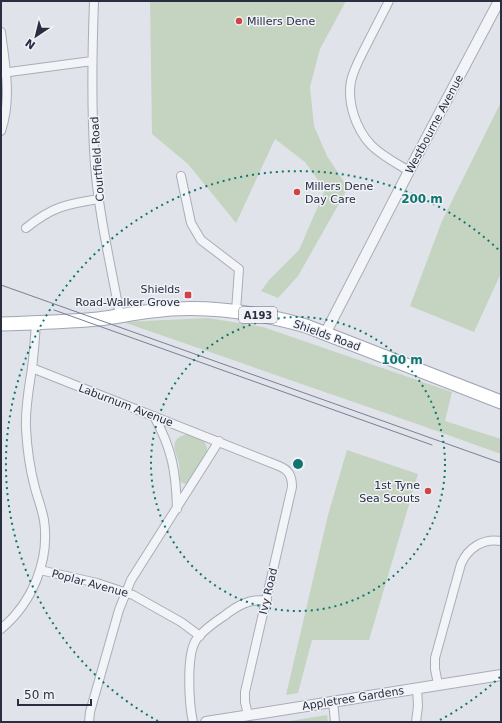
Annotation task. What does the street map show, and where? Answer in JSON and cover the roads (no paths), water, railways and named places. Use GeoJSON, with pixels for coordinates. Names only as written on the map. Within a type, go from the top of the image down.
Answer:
{"type":"FeatureCollection","features":[{"type":"Feature","properties":{"kind":"main road","name":"Shields Road"},"geometry":{"type":"LineString","coordinates":[[1,324],[78,320],[120,316],[153,310],[186,308],[236,311],[287,321],[325,334],[501,402]]}},
{"type":"Feature","properties":{"kind":"street","name":"Courtfield Road"},"geometry":{"type":"LineString","coordinates":[[94,1],[92,61],[95,165],[99,199],[120,316]]}},
{"type":"Feature","properties":{"kind":"street"},"geometry":{"type":"LineString","coordinates":[[389,1],[357,64],[351,81],[353,112],[358,127],[372,145],[409,171]]}},
{"type":"Feature","properties":{"kind":"street","name":"Westbourne Avenue"},"geometry":{"type":"LineString","coordinates":[[325,334],[499,1]]}},
{"type":"Feature","properties":{"kind":"street"},"geometry":{"type":"LineString","coordinates":[[1,32],[3,72],[7,105],[5,120],[1,131]]}},
{"type":"Feature","properties":{"kind":"street"},"geometry":{"type":"LineString","coordinates":[[3,72],[92,61]]}},
{"type":"Feature","properties":{"kind":"street"},"geometry":{"type":"LineString","coordinates":[[181,176],[190,223],[201,240],[239,270],[236,311]]}},
{"type":"Feature","properties":{"kind":"street"},"geometry":{"type":"LineString","coordinates":[[26,228],[42,215],[63,205],[99,199]]}},
{"type":"Feature","properties":{"kind":"street"},"geometry":{"type":"LineString","coordinates":[[1,629],[25,602],[33,588],[40,570],[44,547],[44,527],[31,469],[26,428],[26,408],[32,368],[36,323]]}},
{"type":"Feature","properties":{"kind":"street","name":"Laburnum Avenue"},"geometry":{"type":"LineString","coordinates":[[32,368],[219,441],[285,469]]}},
{"type":"Feature","properties":{"kind":"street"},"geometry":{"type":"LineString","coordinates":[[154,416],[166,439],[173,461],[177,509]]}},
{"type":"Feature","properties":{"kind":"street"},"geometry":{"type":"LineString","coordinates":[[89,722],[90,712],[126,592],[138,569],[219,441]]}},
{"type":"Feature","properties":{"kind":"street","name":"Ivy Road"},"geometry":{"type":"LineString","coordinates":[[248,715],[245,702],[245,692],[292,487],[291,477],[285,469]]}},
{"type":"Feature","properties":{"kind":"street"},"geometry":{"type":"LineString","coordinates":[[438,684],[435,669],[435,658],[461,564],[466,555],[475,546],[487,542],[501,541]]}},
{"type":"Feature","properties":{"kind":"street","name":"Poplar Avenue"},"geometry":{"type":"LineString","coordinates":[[40,570],[97,583],[126,592],[158,608],[186,625],[200,636]]}},
{"type":"Feature","properties":{"kind":"street"},"geometry":{"type":"LineString","coordinates":[[193,722],[189,699],[191,656],[194,645],[200,636],[221,618],[242,604],[266,600]]}},
{"type":"Feature","properties":{"kind":"street","name":"Appletree Gardens"},"geometry":{"type":"LineString","coordinates":[[206,722],[233,720],[248,715],[501,675]]}},
{"type":"Feature","properties":{"kind":"street"},"geometry":{"type":"LineString","coordinates":[[416,722],[418,706],[417,688]]}},
{"type":"Feature","properties":{"kind":"street"},"geometry":{"type":"LineString","coordinates":[[333,701],[335,722]]}},
{"type":"Feature","properties":{"kind":"tram line"},"geometry":{"type":"LineString","coordinates":[[1,285],[501,463]]}},
{"type":"Feature","properties":{"kind":"tram line"},"geometry":{"type":"LineString","coordinates":[[54,310],[432,445]]}},
{"type":"Feature","properties":{"kind":"place","name":"Millers Dene"},"geometry":{"type":"Point","coordinates":[239,21]}},
{"type":"Feature","properties":{"kind":"place","name":"Millers Dene Day Care"},"geometry":{"type":"Point","coordinates":[297,192]}},
{"type":"Feature","properties":{"kind":"place","name":"Shields Road-Walker Grove"},"geometry":{"type":"Point","coordinates":[188,295]}},
{"type":"Feature","properties":{"kind":"place","name":"1st Tyne Sea Scouts"},"geometry":{"type":"Point","coordinates":[428,491]}}]}
